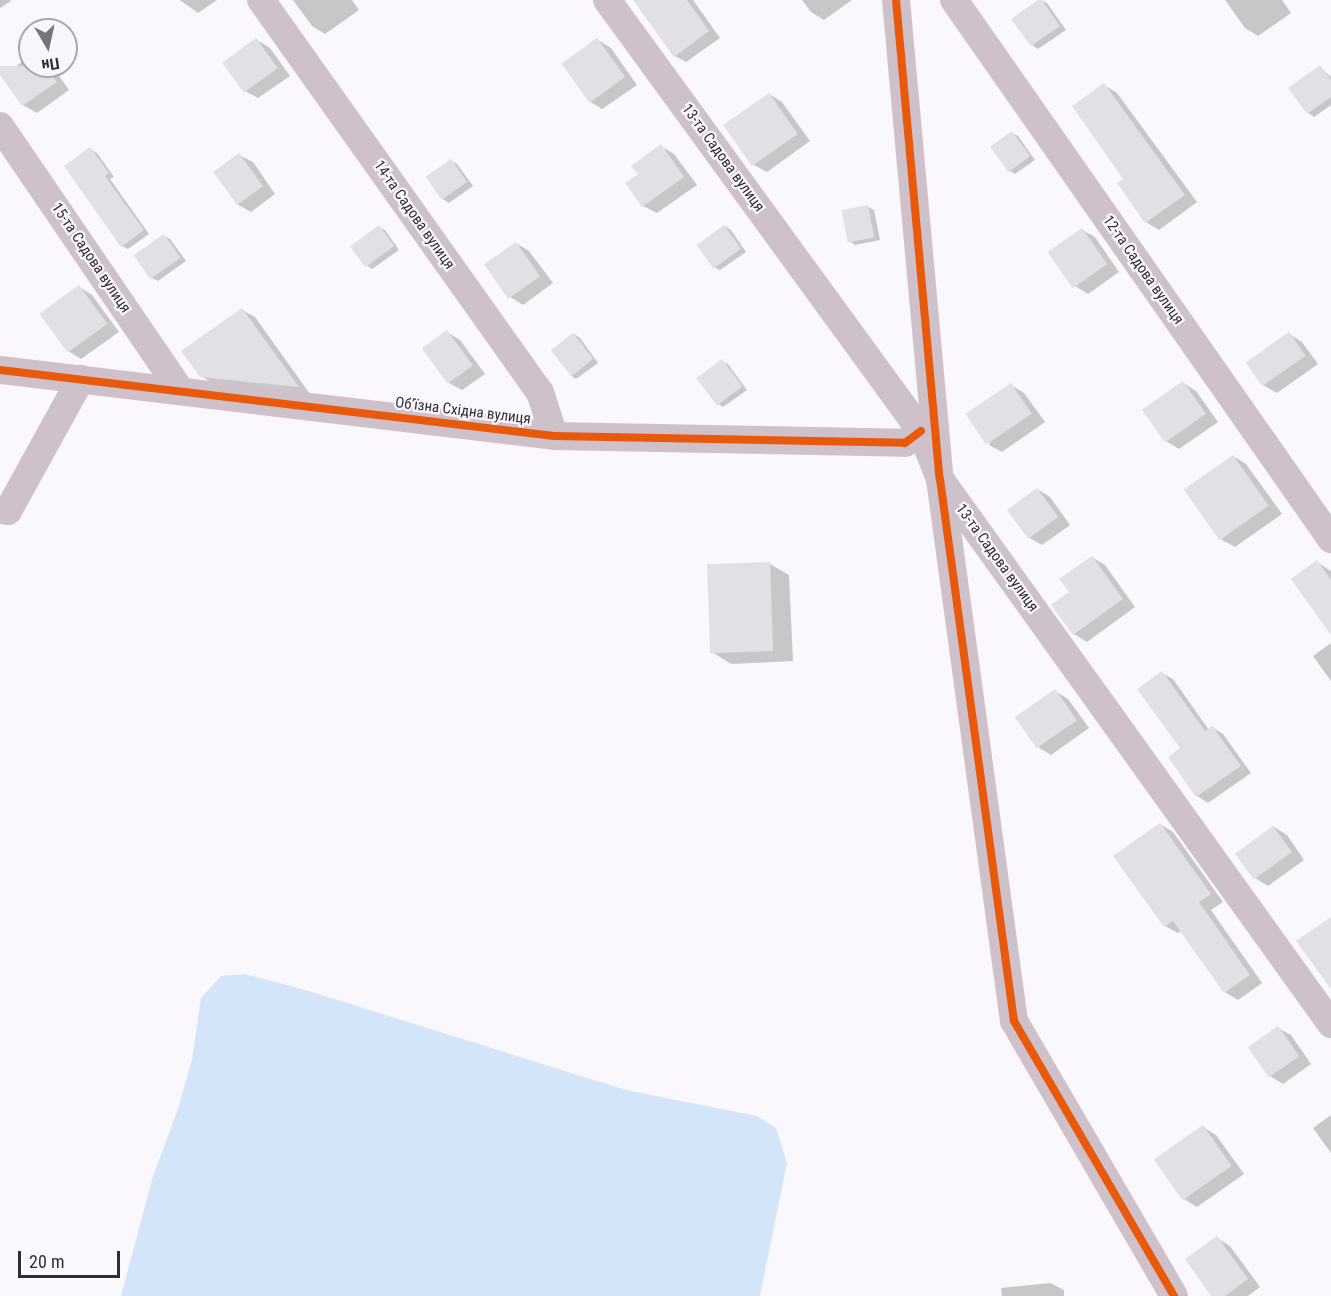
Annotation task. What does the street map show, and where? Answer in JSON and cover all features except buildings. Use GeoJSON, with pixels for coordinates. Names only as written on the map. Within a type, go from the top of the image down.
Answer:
{"type":"FeatureCollection","features":[{"type":"Feature","properties":{"kind":"street","name":"14-та Садова вулиця"},"geometry":{"type":"LineString","coordinates":[[261,0],[540,392],[554,436]]}},
{"type":"Feature","properties":{"kind":"street","name":"13-та Садова вулиця"},"geometry":{"type":"LineString","coordinates":[[607,0],[921,431],[940,478],[1331,1024]]}},
{"type":"Feature","properties":{"kind":"street"},"geometry":{"type":"LineString","coordinates":[[896,0],[940,478],[1014,1021],[1174,1296]]}},
{"type":"Feature","properties":{"kind":"street","name":"12-та Садова вулиця"},"geometry":{"type":"LineString","coordinates":[[954,0],[1331,539]]}},
{"type":"Feature","properties":{"kind":"street","name":"15-та Садова вулиця"},"geometry":{"type":"LineString","coordinates":[[0,126],[181,391]]}},
{"type":"Feature","properties":{"kind":"street","name":"Обʼїзна Східна вулиця"},"geometry":{"type":"LineString","coordinates":[[0,370],[554,436],[905,443],[921,431]]}},
{"type":"Feature","properties":{"kind":"street"},"geometry":{"type":"LineString","coordinates":[[0,510],[8,511],[81,379]]}},
{"type":"Feature","properties":{"kind":"water"},"geometry":{"type":"Polygon","coordinates":[[[244,974],[299,988],[626,1090],[757,1116],[776,1128],[787,1163],[760,1296],[121,1296],[153,1176],[177,1112],[192,1060],[201,998],[221,976],[244,974]]]}},
{"type":"Feature","properties":{"kind":"cycle path"},"geometry":{"type":"LineString","coordinates":[[896,0],[940,479],[1014,1021],[1174,1296]]}},
{"type":"Feature","properties":{"kind":"cycle path"},"geometry":{"type":"LineString","coordinates":[[0,370],[554,436],[905,443],[921,431]]}}]}
